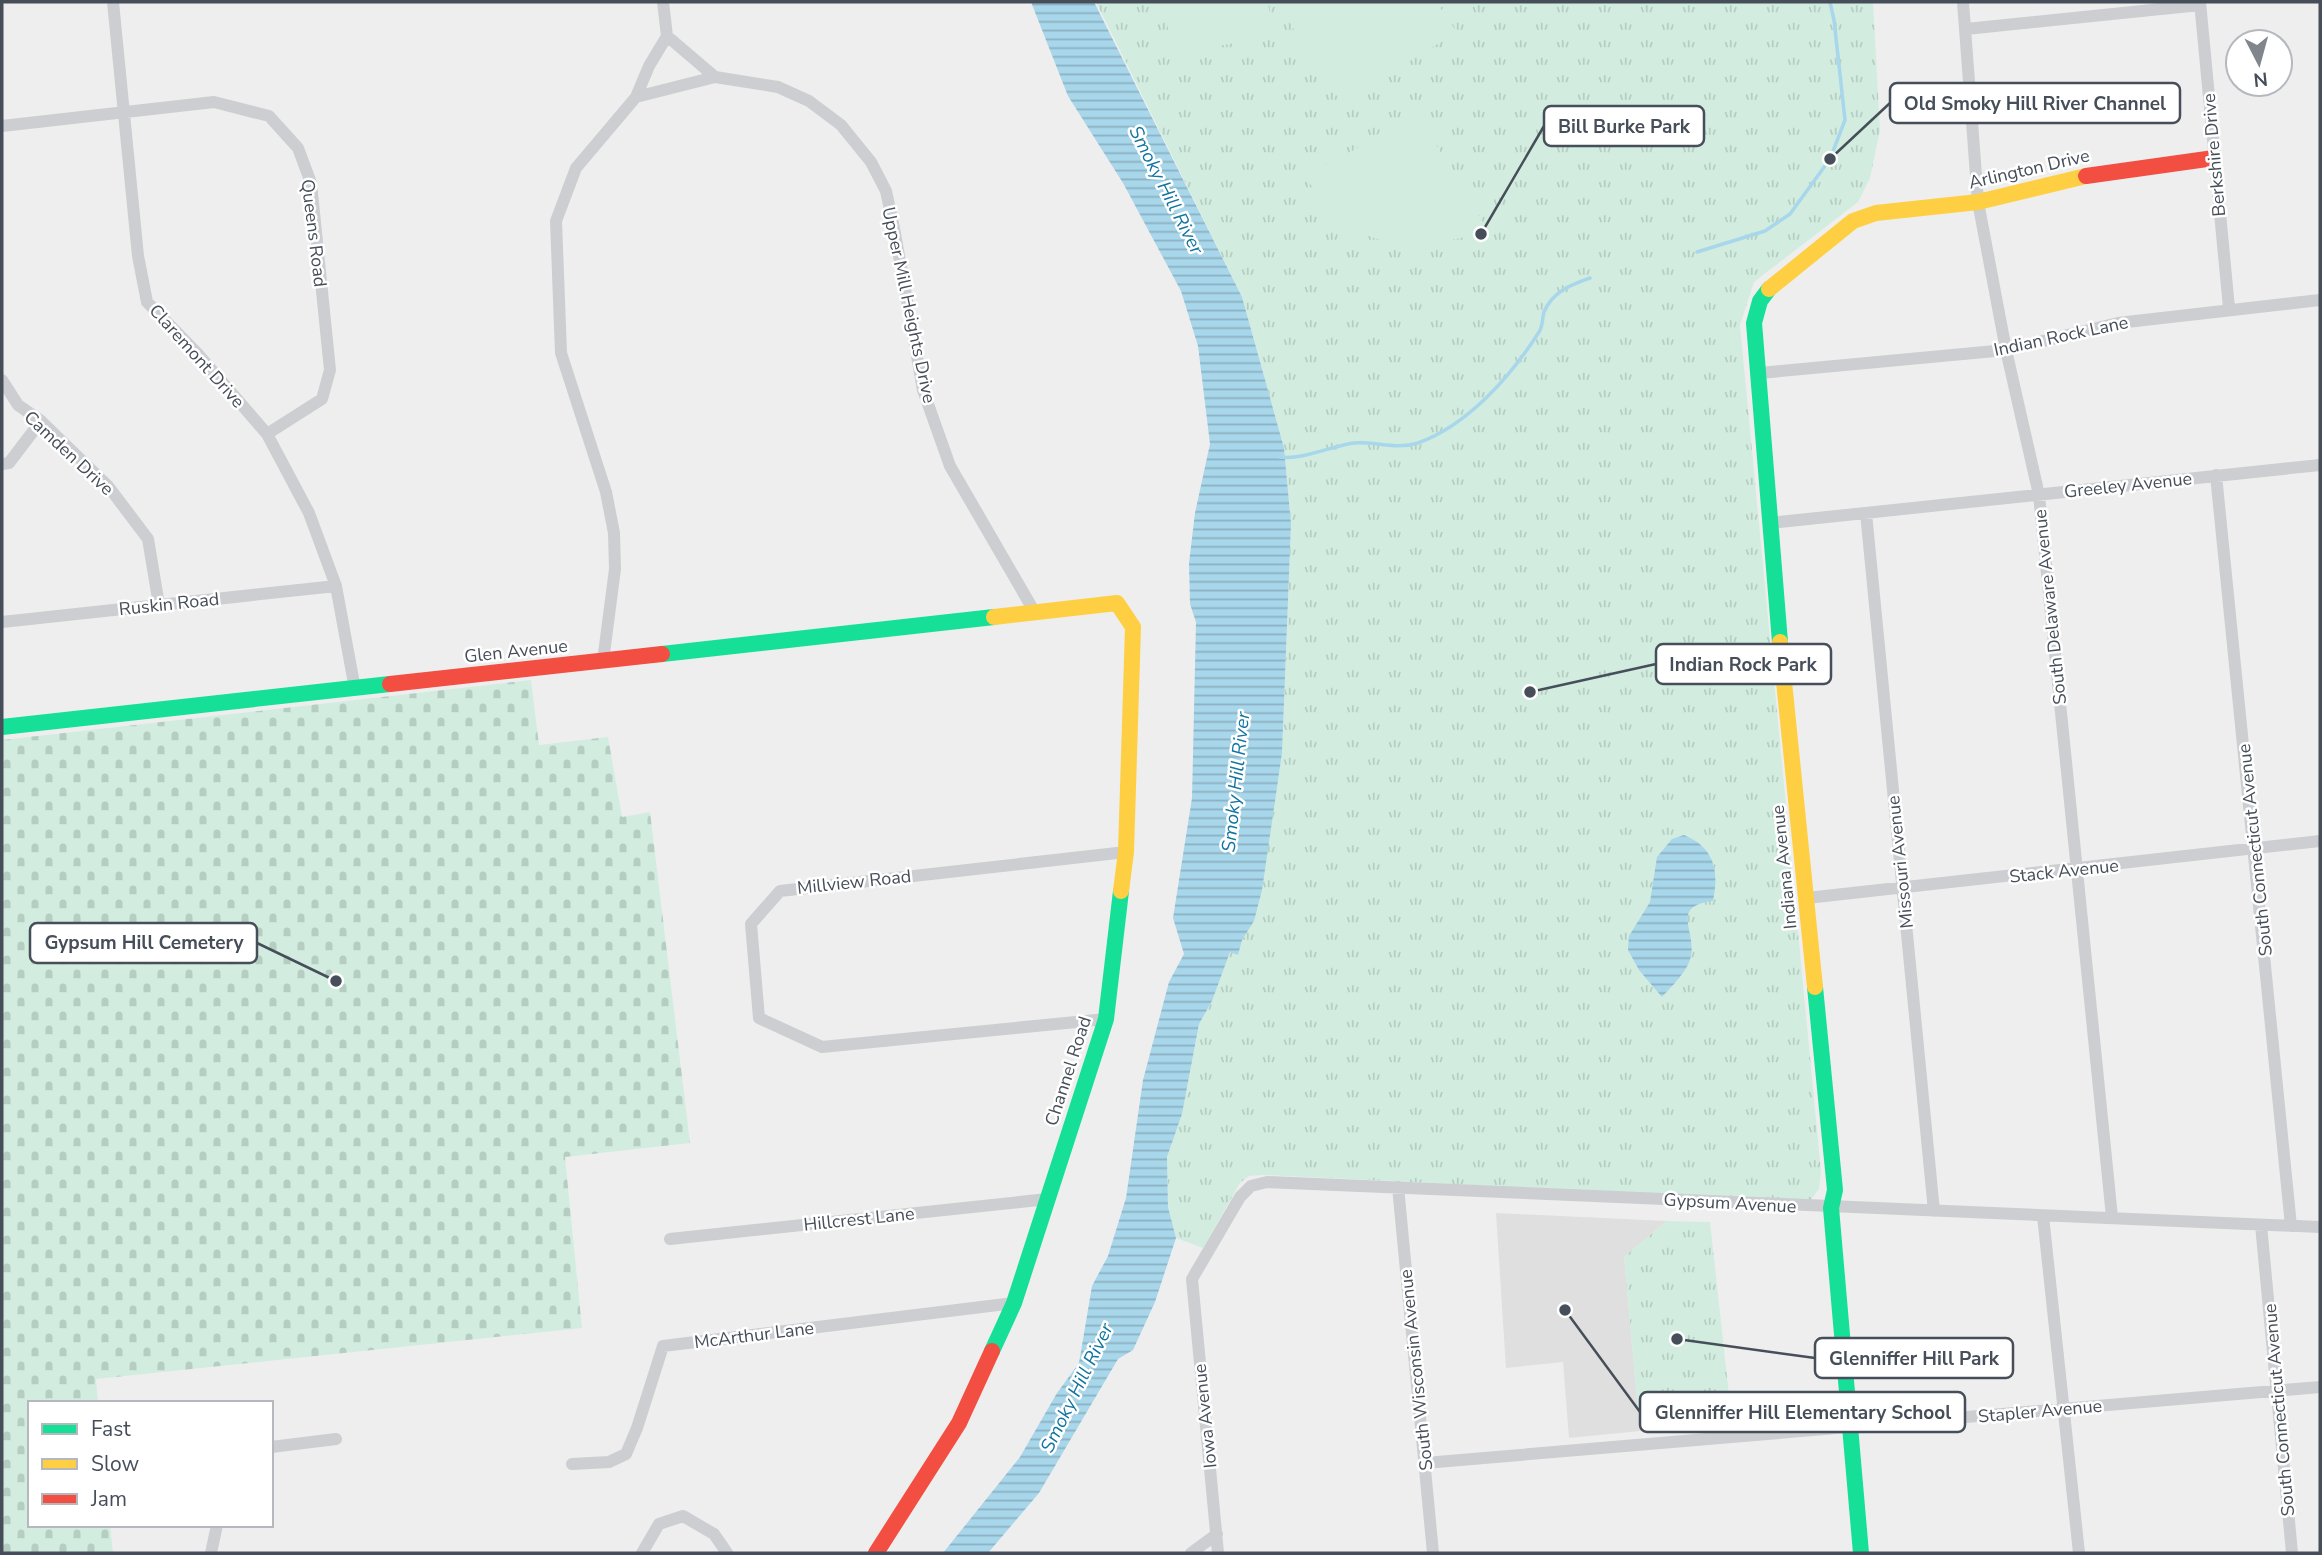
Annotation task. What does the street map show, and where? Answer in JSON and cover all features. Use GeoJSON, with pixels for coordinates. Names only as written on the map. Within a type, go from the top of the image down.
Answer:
{"type":"FeatureCollection","features":[{"type":"Feature","properties":{"kind":"street","name":"Claremont Drive"},"geometry":{"type":"LineString","coordinates":[[113,2],[138,256],[147,302],[197,353],[267,434],[309,513],[337,586],[355,688]]}},
{"type":"Feature","properties":{"kind":"street"},"geometry":{"type":"LineString","coordinates":[[603,661],[615,569],[614,533],[606,492],[561,353],[556,221],[576,168],[636,97],[649,66],[667,36],[663,2]]}},
{"type":"Feature","properties":{"kind":"street","name":"South Delaware Avenue"},"geometry":{"type":"LineString","coordinates":[[1964,2],[1978,202],[2006,350],[2039,495],[2112,1217]]}},
{"type":"Feature","properties":{"kind":"street"},"geometry":{"type":"LineString","coordinates":[[1966,29],[2200,4]]}},
{"type":"Feature","properties":{"kind":"street","name":"Berkshire Drive"},"geometry":{"type":"LineString","coordinates":[[2200,4],[2229,308]]}},
{"type":"Feature","properties":{"kind":"street"},"geometry":{"type":"LineString","coordinates":[[667,36],[689,51],[715,78]]}},
{"type":"Feature","properties":{"kind":"street","name":"Upper Mill Heights Drive"},"geometry":{"type":"LineString","coordinates":[[636,97],[715,78],[778,87],[809,101],[841,125],[871,162],[886,191],[923,390],[950,466],[1034,611]]}},
{"type":"Feature","properties":{"kind":"street","name":"Queens Road"},"geometry":{"type":"LineString","coordinates":[[2,126],[214,102],[269,116],[298,148],[311,183],[330,370],[322,399],[267,434]]}},
{"type":"Feature","properties":{"kind":"street","name":"Arlington Drive"},"geometry":{"type":"LineString","coordinates":[[1853,220],[1876,213],[1978,202],[2094,174],[2214,158]]}},
{"type":"Feature","properties":{"kind":"street","name":"Indiana Avenue"},"geometry":{"type":"LineString","coordinates":[[1853,220],[1774,282],[1760,301],[1754,323],[1770,523],[1835,1190],[1831,1208],[1861,1553]]}},
{"type":"Feature","properties":{"kind":"street","name":"Indian Rock Lane"},"geometry":{"type":"LineString","coordinates":[[1760,373],[2006,350],[2118,323],[2229,308],[2320,300]]}},
{"type":"Feature","properties":{"kind":"street","name":"Camden Drive"},"geometry":{"type":"LineString","coordinates":[[2,380],[18,405],[41,421],[108,486],[148,539],[159,605]]}},
{"type":"Feature","properties":{"kind":"street"},"geometry":{"type":"LineString","coordinates":[[2,464],[9,463],[41,421]]}},
{"type":"Feature","properties":{"kind":"street","name":"Greeley Avenue"},"geometry":{"type":"LineString","coordinates":[[1770,523],[2320,465]]}},
{"type":"Feature","properties":{"kind":"street","name":"South Connecticut Avenue"},"geometry":{"type":"LineString","coordinates":[[2216,475],[2291,1226]]}},
{"type":"Feature","properties":{"kind":"street","name":"Missouri Avenue"},"geometry":{"type":"LineString","coordinates":[[1866,513],[1934,1211]]}},
{"type":"Feature","properties":{"kind":"street","name":"Ruskin Road"},"geometry":{"type":"LineString","coordinates":[[2,622],[337,586]]}},
{"type":"Feature","properties":{"kind":"street","name":"Channel Road"},"geometry":{"type":"LineString","coordinates":[[876,1553],[959,1423],[1014,1303],[1106,1019],[1126,852],[1133,626],[1117,603],[1034,611]]}},
{"type":"Feature","properties":{"kind":"street","name":"Glen Avenue"},"geometry":{"type":"LineString","coordinates":[[2,727],[1034,611]]}},
{"type":"Feature","properties":{"kind":"street","name":"Stack Avenue"},"geometry":{"type":"LineString","coordinates":[[1807,898],[2320,841]]}},
{"type":"Feature","properties":{"kind":"street","name":"Millview Road"},"geometry":{"type":"LineString","coordinates":[[1106,1019],[822,1047],[759,1018],[751,923],[780,891],[1126,852]]}},
{"type":"Feature","properties":{"kind":"street","name":"Gypsum Avenue"},"geometry":{"type":"LineString","coordinates":[[1192,1279],[1240,1197],[1251,1185],[1267,1182],[2320,1227]]}},
{"type":"Feature","properties":{"kind":"street","name":"South Wisconsin Avenue"},"geometry":{"type":"LineString","coordinates":[[1398,1188],[1433,1553]]}},
{"type":"Feature","properties":{"kind":"street","name":"Hillcrest Lane"},"geometry":{"type":"LineString","coordinates":[[670,1239],[1048,1199]]}},
{"type":"Feature","properties":{"kind":"street"},"geometry":{"type":"LineString","coordinates":[[2043,1216],[2066,1408],[2079,1553]]}},
{"type":"Feature","properties":{"kind":"street","name":"South Connecticut Avenue"},"geometry":{"type":"LineString","coordinates":[[2261,1225],[2292,1553]]}},
{"type":"Feature","properties":{"kind":"street","name":"Iowa Avenue"},"geometry":{"type":"LineString","coordinates":[[1192,1279],[1218,1553]]}},
{"type":"Feature","properties":{"kind":"street","name":"McArthur Lane"},"geometry":{"type":"LineString","coordinates":[[572,1464],[609,1462],[626,1454],[663,1346],[1014,1303]]}},
{"type":"Feature","properties":{"kind":"street","name":"Stapler Avenue"},"geometry":{"type":"LineString","coordinates":[[1425,1463],[2320,1387]]}},
{"type":"Feature","properties":{"kind":"street"},"geometry":{"type":"LineString","coordinates":[[273,1447],[336,1439]]}},
{"type":"Feature","properties":{"kind":"street"},"geometry":{"type":"LineString","coordinates":[[642,1553],[659,1524],[683,1516],[713,1534],[727,1553]]}},
{"type":"Feature","properties":{"kind":"street"},"geometry":{"type":"LineString","coordinates":[[211,1553],[217,1527]]}},
{"type":"Feature","properties":{"kind":"street"},"geometry":{"type":"LineString","coordinates":[[1191,1553],[1217,1534]]}},
{"type":"Feature","properties":{"kind":"shaded area"},"geometry":{"type":"Polygon","coordinates":[[[1496,1213],[1667,1221],[1624,1257],[1640,1431],[1569,1438],[1563,1362],[1506,1368],[1496,1213]]]}},
{"type":"Feature","properties":{"kind":"green space"},"geometry":{"type":"Polygon","coordinates":[[[1096,2],[1873,2],[1880,130],[1870,178],[1858,202],[1754,282],[1740,325],[1821,1172],[1819,1189],[1810,1201],[1263,1175],[1249,1176],[1240,1183],[1203,1248],[1176,1238],[1168,1207],[1167,1157],[1182,1114],[1199,1024],[1212,1001],[1230,952],[1254,921],[1282,753],[1291,524],[1284,448],[1242,297],[1096,2]]]}},
{"type":"Feature","properties":{"kind":"green space"},"geometry":{"type":"Polygon","coordinates":[[[1164,2],[1268,2],[1273,37],[1172,53],[1164,2]]]}},
{"type":"Feature","properties":{"kind":"green space"},"geometry":{"type":"Polygon","coordinates":[[[1277,2],[1436,2],[1457,32],[1348,99],[1335,95],[1277,2]]]}},
{"type":"Feature","properties":{"kind":"green space"},"geometry":{"type":"Polygon","coordinates":[[[1405,116],[1420,118],[1489,232],[1426,243],[1387,241],[1367,236],[1349,226],[1323,204],[1305,176],[1354,150],[1405,116]]]}},
{"type":"Feature","properties":{"kind":"green space"},"geometry":{"type":"Polygon","coordinates":[[[531,680],[539,745],[608,737],[622,817],[650,812],[690,1143],[565,1157],[582,1328],[96,1379],[98,1401],[28,1401],[28,1527],[110,1527],[113,1553],[2,1553],[2,740],[531,680]]]}},
{"type":"Feature","properties":{"kind":"green space"},"geometry":{"type":"Polygon","coordinates":[[[1667,1221],[1710,1222],[1732,1422],[1640,1431],[1624,1257],[1667,1221]]]}},
{"type":"Feature","properties":{"kind":"water","name":"Smoky Hill River"},"geometry":{"type":"Polygon","coordinates":[[[1031,2],[1094,2],[1242,297],[1284,448],[1291,524],[1282,753],[1262,890],[1254,921],[1242,940],[1238,955],[1230,952],[1212,1001],[1199,1024],[1182,1114],[1167,1157],[1168,1207],[1176,1238],[1155,1302],[1133,1350],[1118,1359],[1039,1493],[988,1553],[943,1553],[1020,1457],[1057,1393],[1079,1363],[1092,1286],[1108,1256],[1126,1198],[1143,1080],[1169,982],[1184,954],[1173,918],[1192,798],[1196,622],[1190,604],[1189,563],[1195,513],[1210,444],[1198,346],[1181,291],[1123,183],[1068,96],[1031,2]]]}},
{"type":"Feature","properties":{"kind":"water"},"geometry":{"type":"Polygon","coordinates":[[[1684,835],[1694,840],[1708,854],[1715,870],[1715,890],[1713,901],[1692,908],[1688,914],[1691,956],[1687,967],[1662,997],[1639,970],[1628,950],[1629,936],[1650,902],[1657,857],[1672,839],[1684,835]]]}},
{"type":"Feature","properties":{"kind":"waterway"},"geometry":{"type":"LineString","coordinates":[[1697,252],[1765,231],[1790,214],[1830,159],[1845,120],[1830,2]]}},
{"type":"Feature","properties":{"kind":"waterway"},"geometry":{"type":"LineString","coordinates":[[1280,457],[1298,457],[1354,443],[1410,445],[1436,435],[1471,412],[1502,382],[1539,332],[1544,312],[1552,299],[1569,286],[1590,278]]}},
{"type":"Feature","properties":{"kind":"traffic: fast"},"geometry":{"type":"LineString","coordinates":[[1769,289],[1760,301],[1754,323],[1780,642]]}},
{"type":"Feature","properties":{"kind":"traffic: fast"},"geometry":{"type":"LineString","coordinates":[[662,654],[994,617]]}},
{"type":"Feature","properties":{"kind":"traffic: fast"},"geometry":{"type":"LineString","coordinates":[[2,727],[390,684]]}},
{"type":"Feature","properties":{"kind":"traffic: fast"},"geometry":{"type":"LineString","coordinates":[[992,1351],[1014,1303],[1106,1019],[1121,891]]}},
{"type":"Feature","properties":{"kind":"traffic: fast"},"geometry":{"type":"LineString","coordinates":[[1815,987],[1835,1190],[1831,1208],[1861,1553]]}},
{"type":"Feature","properties":{"kind":"traffic: slow"},"geometry":{"type":"LineString","coordinates":[[1769,289],[1853,221],[1876,213],[1978,202],[2086,176]]}},
{"type":"Feature","properties":{"kind":"traffic: slow"},"geometry":{"type":"LineString","coordinates":[[994,617],[1117,603],[1133,627],[1126,852],[1121,891]]}},
{"type":"Feature","properties":{"kind":"traffic: slow"},"geometry":{"type":"LineString","coordinates":[[1780,642],[1815,987]]}},
{"type":"Feature","properties":{"kind":"traffic: jam"},"geometry":{"type":"LineString","coordinates":[[2086,176],[2214,158]]}},
{"type":"Feature","properties":{"kind":"traffic: jam"},"geometry":{"type":"LineString","coordinates":[[390,684],[662,654]]}},
{"type":"Feature","properties":{"kind":"traffic: jam"},"geometry":{"type":"LineString","coordinates":[[876,1553],[959,1423],[992,1351]]}},
{"type":"Feature","properties":{"kind":"place","name":"Old Smoky Hill River Channel"},"geometry":{"type":"Point","coordinates":[1830,159]}},
{"type":"Feature","properties":{"kind":"place","name":"Bill Burke Park"},"geometry":{"type":"Point","coordinates":[1481,234]}},
{"type":"Feature","properties":{"kind":"place","name":"Indian Rock Park"},"geometry":{"type":"Point","coordinates":[1530,692]}},
{"type":"Feature","properties":{"kind":"place","name":"Gypsum Hill Cemetery"},"geometry":{"type":"Point","coordinates":[336,981]}},
{"type":"Feature","properties":{"kind":"place","name":"Glenniffer Hill Elementary School"},"geometry":{"type":"Point","coordinates":[1565,1310]}},
{"type":"Feature","properties":{"kind":"place","name":"Glenniffer Hill Park"},"geometry":{"type":"Point","coordinates":[1677,1339]}}]}
